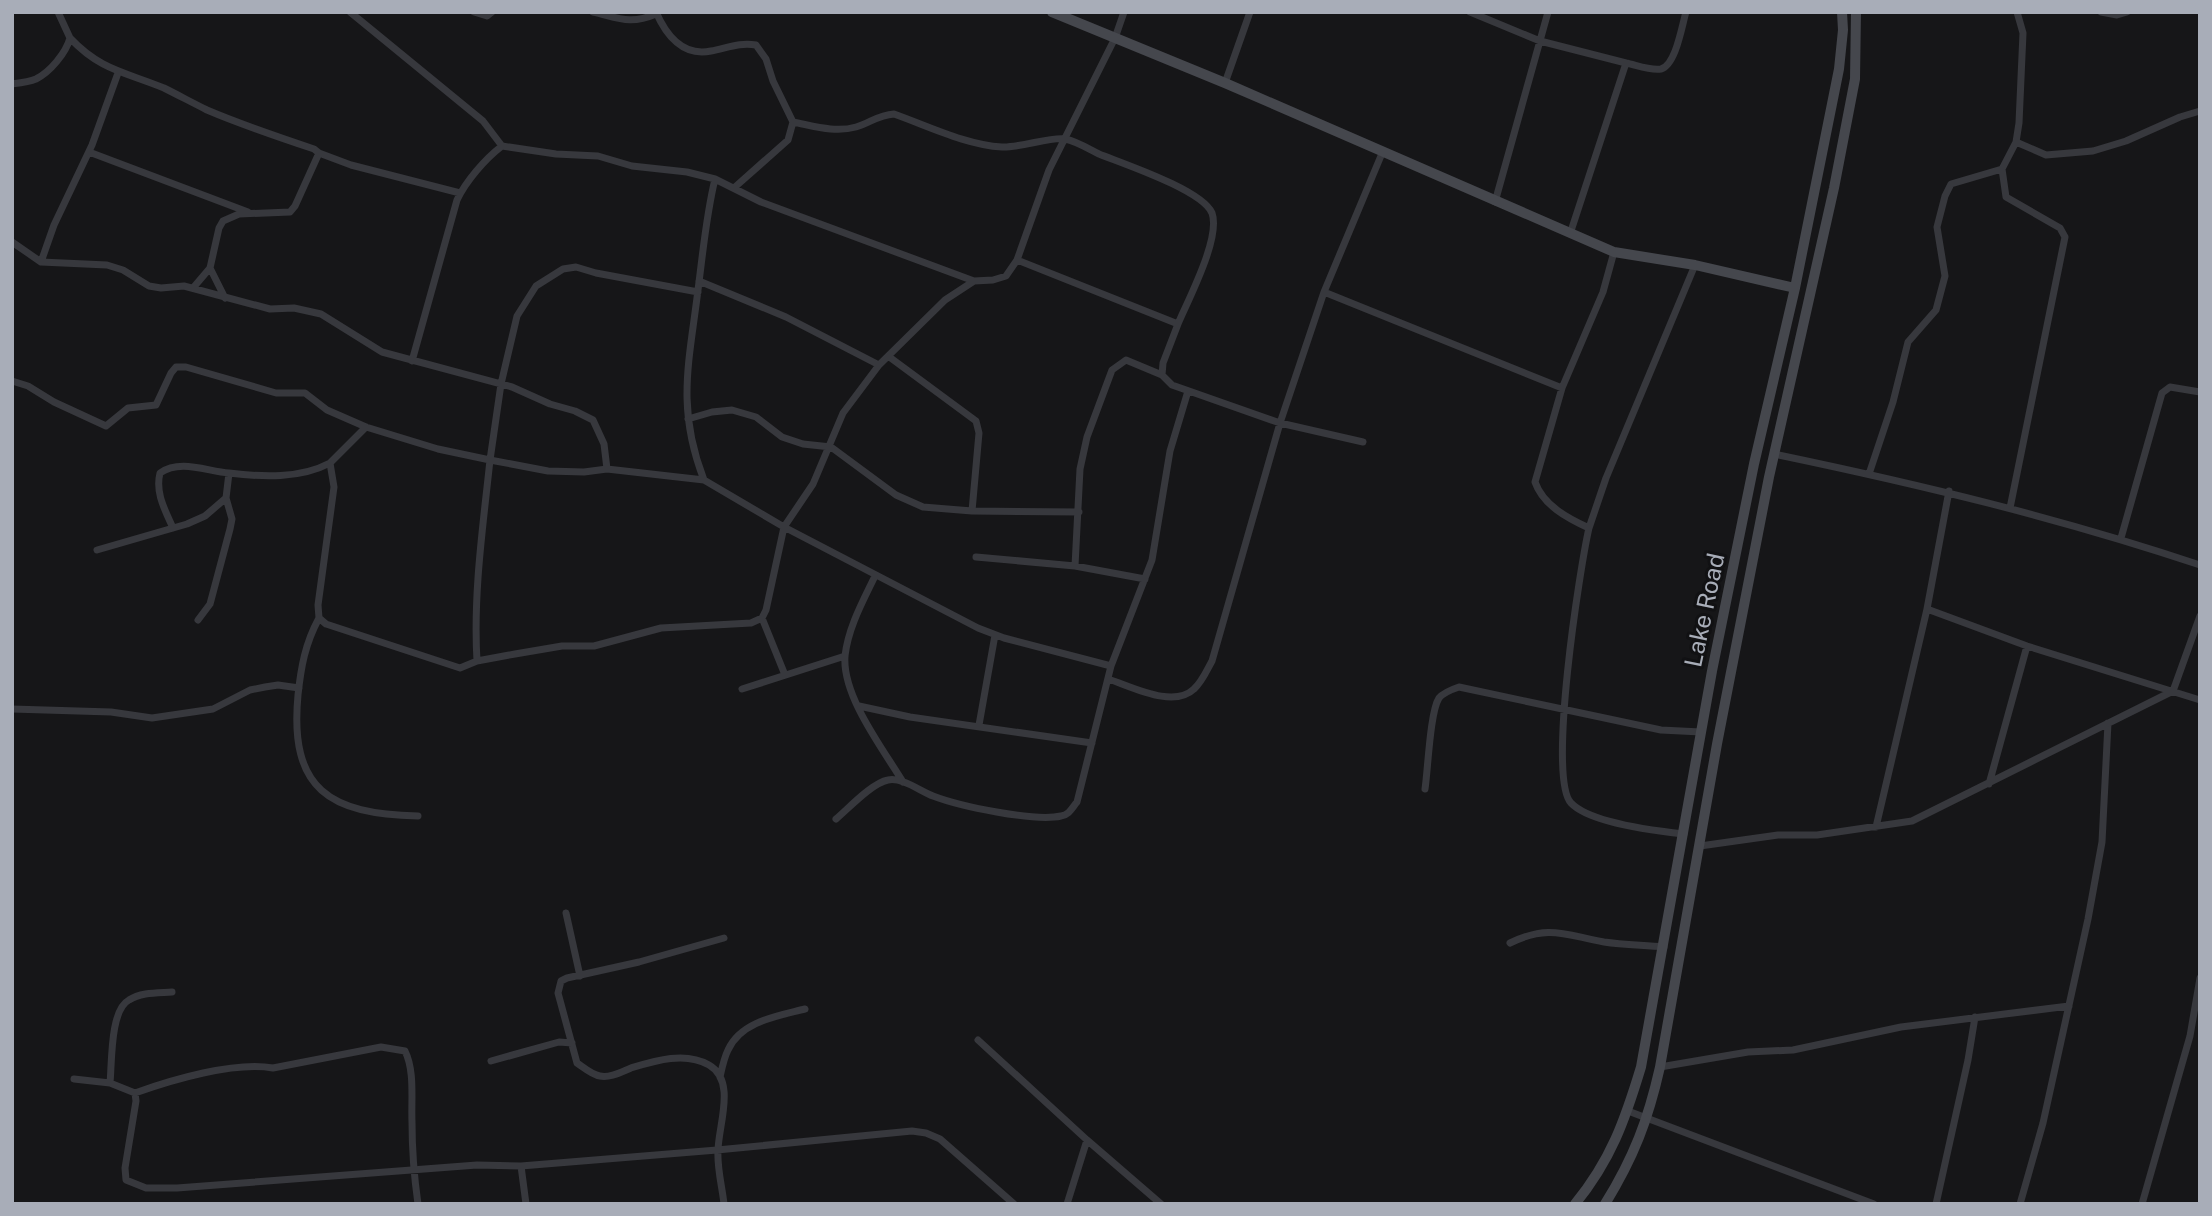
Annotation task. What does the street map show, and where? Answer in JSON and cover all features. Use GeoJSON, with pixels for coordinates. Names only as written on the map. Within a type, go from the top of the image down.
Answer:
{"type":"FeatureCollection","features":[{"type":"Feature","properties":{"kind":"main road"},"geometry":{"type":"LineString","coordinates":[[1052,12],[1226,83],[1615,252],[1695,265],[1795,288]]}},
{"type":"Feature","properties":{"kind":"main road","name":"Lake Road"},"geometry":{"type":"LineString","coordinates":[[1575,1204],[1603,1166],[1628,1111],[1641,1067],[1701,732],[1754,464],[1795,288],[1840,59],[1842,12]]}},
{"type":"Feature","properties":{"kind":"main road","name":"Lake Road"},"geometry":{"type":"LineString","coordinates":[[1605,1204],[1631,1160],[1647,1119],[1660,1067],[1724,708],[1774,454],[1807,298],[1834,188],[1852,93],[1857,54],[1856,12]]}},
{"type":"Feature","properties":{"kind":"street"},"geometry":{"type":"LineString","coordinates":[[58,12],[70,38],[84,53],[118,72],[351,165],[460,193]]}},
{"type":"Feature","properties":{"kind":"street"},"geometry":{"type":"LineString","coordinates":[[350,12],[483,121],[502,146],[556,155],[598,156],[632,166],[687,172],[715,179],[761,202],[974,281],[1006,276],[1017,260],[1049,170],[1115,38],[1124,12]]}},
{"type":"Feature","properties":{"kind":"street"},"geometry":{"type":"LineString","coordinates":[[474,12],[487,16],[492,12]]}},
{"type":"Feature","properties":{"kind":"street"},"geometry":{"type":"LineString","coordinates":[[593,12],[640,21],[656,13],[670,37],[687,50],[708,52],[746,43],[756,45],[766,59],[793,122],[788,140],[735,187]]}},
{"type":"Feature","properties":{"kind":"street"},"geometry":{"type":"LineString","coordinates":[[1226,83],[1250,12]]}},
{"type":"Feature","properties":{"kind":"street"},"geometry":{"type":"LineString","coordinates":[[1470,12],[1540,41],[1661,69],[1674,55],[1686,12]]}},
{"type":"Feature","properties":{"kind":"street"},"geometry":{"type":"LineString","coordinates":[[1495,202],[1548,12]]}},
{"type":"Feature","properties":{"kind":"street"},"geometry":{"type":"LineString","coordinates":[[2010,508],[2064,237],[2060,228],[2006,197],[2002,169],[2016,142],[2023,54],[2023,33],[2017,12]]}},
{"type":"Feature","properties":{"kind":"street"},"geometry":{"type":"LineString","coordinates":[[2101,12],[2118,15],[2127,12]]}},
{"type":"Feature","properties":{"kind":"street"},"geometry":{"type":"LineString","coordinates":[[12,84],[33,80],[44,74],[68,46],[70,38]]}},
{"type":"Feature","properties":{"kind":"street"},"geometry":{"type":"LineString","coordinates":[[1570,234],[1626,63]]}},
{"type":"Feature","properties":{"kind":"street"},"geometry":{"type":"LineString","coordinates":[[41,262],[54,225],[89,152],[118,72]]}},
{"type":"Feature","properties":{"kind":"street"},"geometry":{"type":"LineString","coordinates":[[2016,142],[2046,155],[2093,151],[2126,141],[2200,111]]}},
{"type":"Feature","properties":{"kind":"street"},"geometry":{"type":"LineString","coordinates":[[793,122],[839,131],[859,126],[881,115],[894,114],[1000,147],[1024,146],[1064,138],[1160,178],[1200,200],[1211,211],[1214,223],[1210,243],[1203,267],[1163,363],[1162,375]]}},
{"type":"Feature","properties":{"kind":"street"},"geometry":{"type":"LineString","coordinates":[[412,361],[460,193],[502,146]]}},
{"type":"Feature","properties":{"kind":"street"},"geometry":{"type":"LineString","coordinates":[[1108,679],[1178,698],[1193,691],[1212,661],[1280,423],[1324,292],[1383,151]]}},
{"type":"Feature","properties":{"kind":"street"},"geometry":{"type":"LineString","coordinates":[[89,152],[252,214]]}},
{"type":"Feature","properties":{"kind":"street"},"geometry":{"type":"LineString","coordinates":[[193,288],[210,268],[223,221],[239,214],[289,212],[320,153]]}},
{"type":"Feature","properties":{"kind":"street"},"geometry":{"type":"LineString","coordinates":[[1869,474],[1893,402],[1908,342],[1936,310],[1945,276],[1937,227],[1945,196],[1951,184],[2002,169]]}},
{"type":"Feature","properties":{"kind":"street"},"geometry":{"type":"LineString","coordinates":[[704,480],[695,457],[688,419],[688,364],[706,218],[715,179]]}},
{"type":"Feature","properties":{"kind":"street"},"geometry":{"type":"LineString","coordinates":[[12,242],[41,262],[107,265],[123,270],[149,286],[193,288],[270,309],[294,308],[321,314],[375,348],[412,361],[512,387],[550,404],[575,411],[593,420],[604,444],[607,470]]}},
{"type":"Feature","properties":{"kind":"street"},"geometry":{"type":"LineString","coordinates":[[1589,528],[1562,514],[1539,494],[1535,482],[1562,388],[1603,292],[1615,252]]}},
{"type":"Feature","properties":{"kind":"street"},"geometry":{"type":"LineString","coordinates":[[1017,260],[1178,324]]}},
{"type":"Feature","properties":{"kind":"street"},"geometry":{"type":"LineString","coordinates":[[1684,834],[1591,817],[1570,803],[1564,790],[1564,780],[1572,621],[1589,528],[1606,478],[1695,265]]}},
{"type":"Feature","properties":{"kind":"street"},"geometry":{"type":"LineString","coordinates":[[477,661],[475,634],[490,460],[500,384],[517,316],[537,286],[563,268],[576,267],[698,292]]}},
{"type":"Feature","properties":{"kind":"street"},"geometry":{"type":"LineString","coordinates":[[210,268],[225,298]]}},
{"type":"Feature","properties":{"kind":"street"},"geometry":{"type":"LineString","coordinates":[[699,281],[786,317],[879,365]]}},
{"type":"Feature","properties":{"kind":"street"},"geometry":{"type":"LineString","coordinates":[[319,618],[326,624],[460,668],[477,661],[562,646],[594,646],[661,628],[751,623],[762,618],[784,527],[813,484],[831,447],[843,413],[879,365],[945,300],[974,281]]}},
{"type":"Feature","properties":{"kind":"street"},"geometry":{"type":"LineString","coordinates":[[1324,292],[1562,388]]}},
{"type":"Feature","properties":{"kind":"street"},"geometry":{"type":"LineString","coordinates":[[888,356],[976,421],[979,432],[972,511]]}},
{"type":"Feature","properties":{"kind":"street"},"geometry":{"type":"LineString","coordinates":[[1076,566],[1080,469],[1087,437],[1112,370],[1126,360],[1162,375],[1172,385],[1280,423],[1363,442]]}},
{"type":"Feature","properties":{"kind":"street"},"geometry":{"type":"LineString","coordinates":[[12,381],[28,386],[54,402],[106,426],[128,408],[156,405],[171,373],[176,367],[186,367],[276,393],[305,393],[327,410],[366,426],[439,449],[548,471],[607,470],[704,480],[875,576],[995,635],[1111,666]]}},
{"type":"Feature","properties":{"kind":"street"},"geometry":{"type":"LineString","coordinates":[[2121,538],[2162,393],[2170,387],[2200,392]]}},
{"type":"Feature","properties":{"kind":"street"},"geometry":{"type":"LineString","coordinates":[[836,819],[878,783],[890,779],[936,797],[986,810],[1025,816],[1063,816],[1070,812],[1077,802],[1111,666],[1145,579],[1158,532],[1170,452],[1188,391]]}},
{"type":"Feature","properties":{"kind":"street"},"geometry":{"type":"LineString","coordinates":[[688,419],[732,410],[756,417],[782,437],[803,444],[831,447],[896,495],[923,506],[972,511],[1079,512]]}},
{"type":"Feature","properties":{"kind":"street"},"geometry":{"type":"LineString","coordinates":[[173,528],[160,498],[160,472],[168,467],[178,465],[229,473],[302,474],[330,463],[366,426]]}},
{"type":"Feature","properties":{"kind":"street"},"geometry":{"type":"LineString","coordinates":[[1774,454],[1949,491],[2121,538],[2200,565]]}},
{"type":"Feature","properties":{"kind":"street"},"geometry":{"type":"LineString","coordinates":[[330,463],[334,487],[318,605],[319,618],[303,656],[299,688],[296,734],[299,751],[304,767],[323,792],[353,807],[382,815],[418,816]]}},
{"type":"Feature","properties":{"kind":"street"},"geometry":{"type":"LineString","coordinates":[[198,621],[210,604],[230,529],[232,519],[226,498],[229,473]]}},
{"type":"Feature","properties":{"kind":"street"},"geometry":{"type":"LineString","coordinates":[[1876,827],[1927,609],[1949,491]]}},
{"type":"Feature","properties":{"kind":"street"},"geometry":{"type":"LineString","coordinates":[[97,550],[205,516],[226,498]]}},
{"type":"Feature","properties":{"kind":"street"},"geometry":{"type":"LineString","coordinates":[[976,556],[1076,566],[1145,579]]}},
{"type":"Feature","properties":{"kind":"street"},"geometry":{"type":"LineString","coordinates":[[875,576],[858,611],[845,656],[847,677],[859,706],[903,782]]}},
{"type":"Feature","properties":{"kind":"street"},"geometry":{"type":"LineString","coordinates":[[1927,609],[2026,646],[2200,700]]}},
{"type":"Feature","properties":{"kind":"street"},"geometry":{"type":"LineString","coordinates":[[1700,846],[1778,835],[1817,835],[1912,821],[2173,691],[2200,616]]}},
{"type":"Feature","properties":{"kind":"street"},"geometry":{"type":"LineString","coordinates":[[762,618],[785,675]]}},
{"type":"Feature","properties":{"kind":"street"},"geometry":{"type":"LineString","coordinates":[[979,725],[995,635]]}},
{"type":"Feature","properties":{"kind":"street"},"geometry":{"type":"LineString","coordinates":[[1989,784],[2026,646]]}},
{"type":"Feature","properties":{"kind":"street"},"geometry":{"type":"LineString","coordinates":[[742,689],[845,656]]}},
{"type":"Feature","properties":{"kind":"street"},"geometry":{"type":"LineString","coordinates":[[12,709],[111,712],[152,718],[214,709],[250,690],[278,685],[299,688]]}},
{"type":"Feature","properties":{"kind":"street"},"geometry":{"type":"LineString","coordinates":[[1425,789],[1434,712],[1440,697],[1459,687],[1661,730],[1701,732]]}},
{"type":"Feature","properties":{"kind":"street"},"geometry":{"type":"LineString","coordinates":[[859,706],[910,717],[1092,743]]}},
{"type":"Feature","properties":{"kind":"street"},"geometry":{"type":"LineString","coordinates":[[2020,1204],[2043,1123],[2102,842],[2108,723]]}},
{"type":"Feature","properties":{"kind":"street"},"geometry":{"type":"LineString","coordinates":[[566,913],[580,976]]}},
{"type":"Feature","properties":{"kind":"street"},"geometry":{"type":"LineString","coordinates":[[1510,943],[1528,934],[1562,932],[1605,942],[1664,947]]}},
{"type":"Feature","properties":{"kind":"street"},"geometry":{"type":"LineString","coordinates":[[720,1077],[711,1066],[698,1060],[677,1057],[612,1075],[599,1076],[577,1063],[558,987],[561,981],[724,938]]}},
{"type":"Feature","properties":{"kind":"street"},"geometry":{"type":"LineString","coordinates":[[2142,1204],[2190,1036],[2200,978]]}},
{"type":"Feature","properties":{"kind":"street"},"geometry":{"type":"LineString","coordinates":[[110,1083],[116,1018],[120,1008],[127,1000],[140,995],[172,992]]}},
{"type":"Feature","properties":{"kind":"street"},"geometry":{"type":"LineString","coordinates":[[1660,1067],[1748,1052],[1793,1050],[1902,1027],[2069,1006]]}},
{"type":"Feature","properties":{"kind":"street"},"geometry":{"type":"LineString","coordinates":[[724,1204],[718,1150],[723,1102],[720,1077],[727,1051],[743,1031],[758,1022],[805,1009]]}},
{"type":"Feature","properties":{"kind":"street"},"geometry":{"type":"LineString","coordinates":[[1936,1204],[1954,1129],[1975,1017]]}},
{"type":"Feature","properties":{"kind":"street"},"geometry":{"type":"LineString","coordinates":[[978,1040],[1161,1204]]}},
{"type":"Feature","properties":{"kind":"street"},"geometry":{"type":"LineString","coordinates":[[491,1061],[559,1042],[572,1043]]}},
{"type":"Feature","properties":{"kind":"street"},"geometry":{"type":"LineString","coordinates":[[74,1079],[110,1083],[135,1093],[225,1069],[260,1066],[273,1068],[381,1047],[394,1048],[405,1052],[408,1059],[413,1171],[418,1204]]}},
{"type":"Feature","properties":{"kind":"street"},"geometry":{"type":"LineString","coordinates":[[135,1093],[125,1167],[126,1180],[146,1188],[477,1166],[521,1166],[718,1150],[912,1130],[940,1139],[1014,1204]]}},
{"type":"Feature","properties":{"kind":"street"},"geometry":{"type":"LineString","coordinates":[[1628,1111],[1874,1204]]}},
{"type":"Feature","properties":{"kind":"street"},"geometry":{"type":"LineString","coordinates":[[1067,1204],[1087,1140]]}},
{"type":"Feature","properties":{"kind":"street"},"geometry":{"type":"LineString","coordinates":[[521,1166],[526,1204]]}}]}
